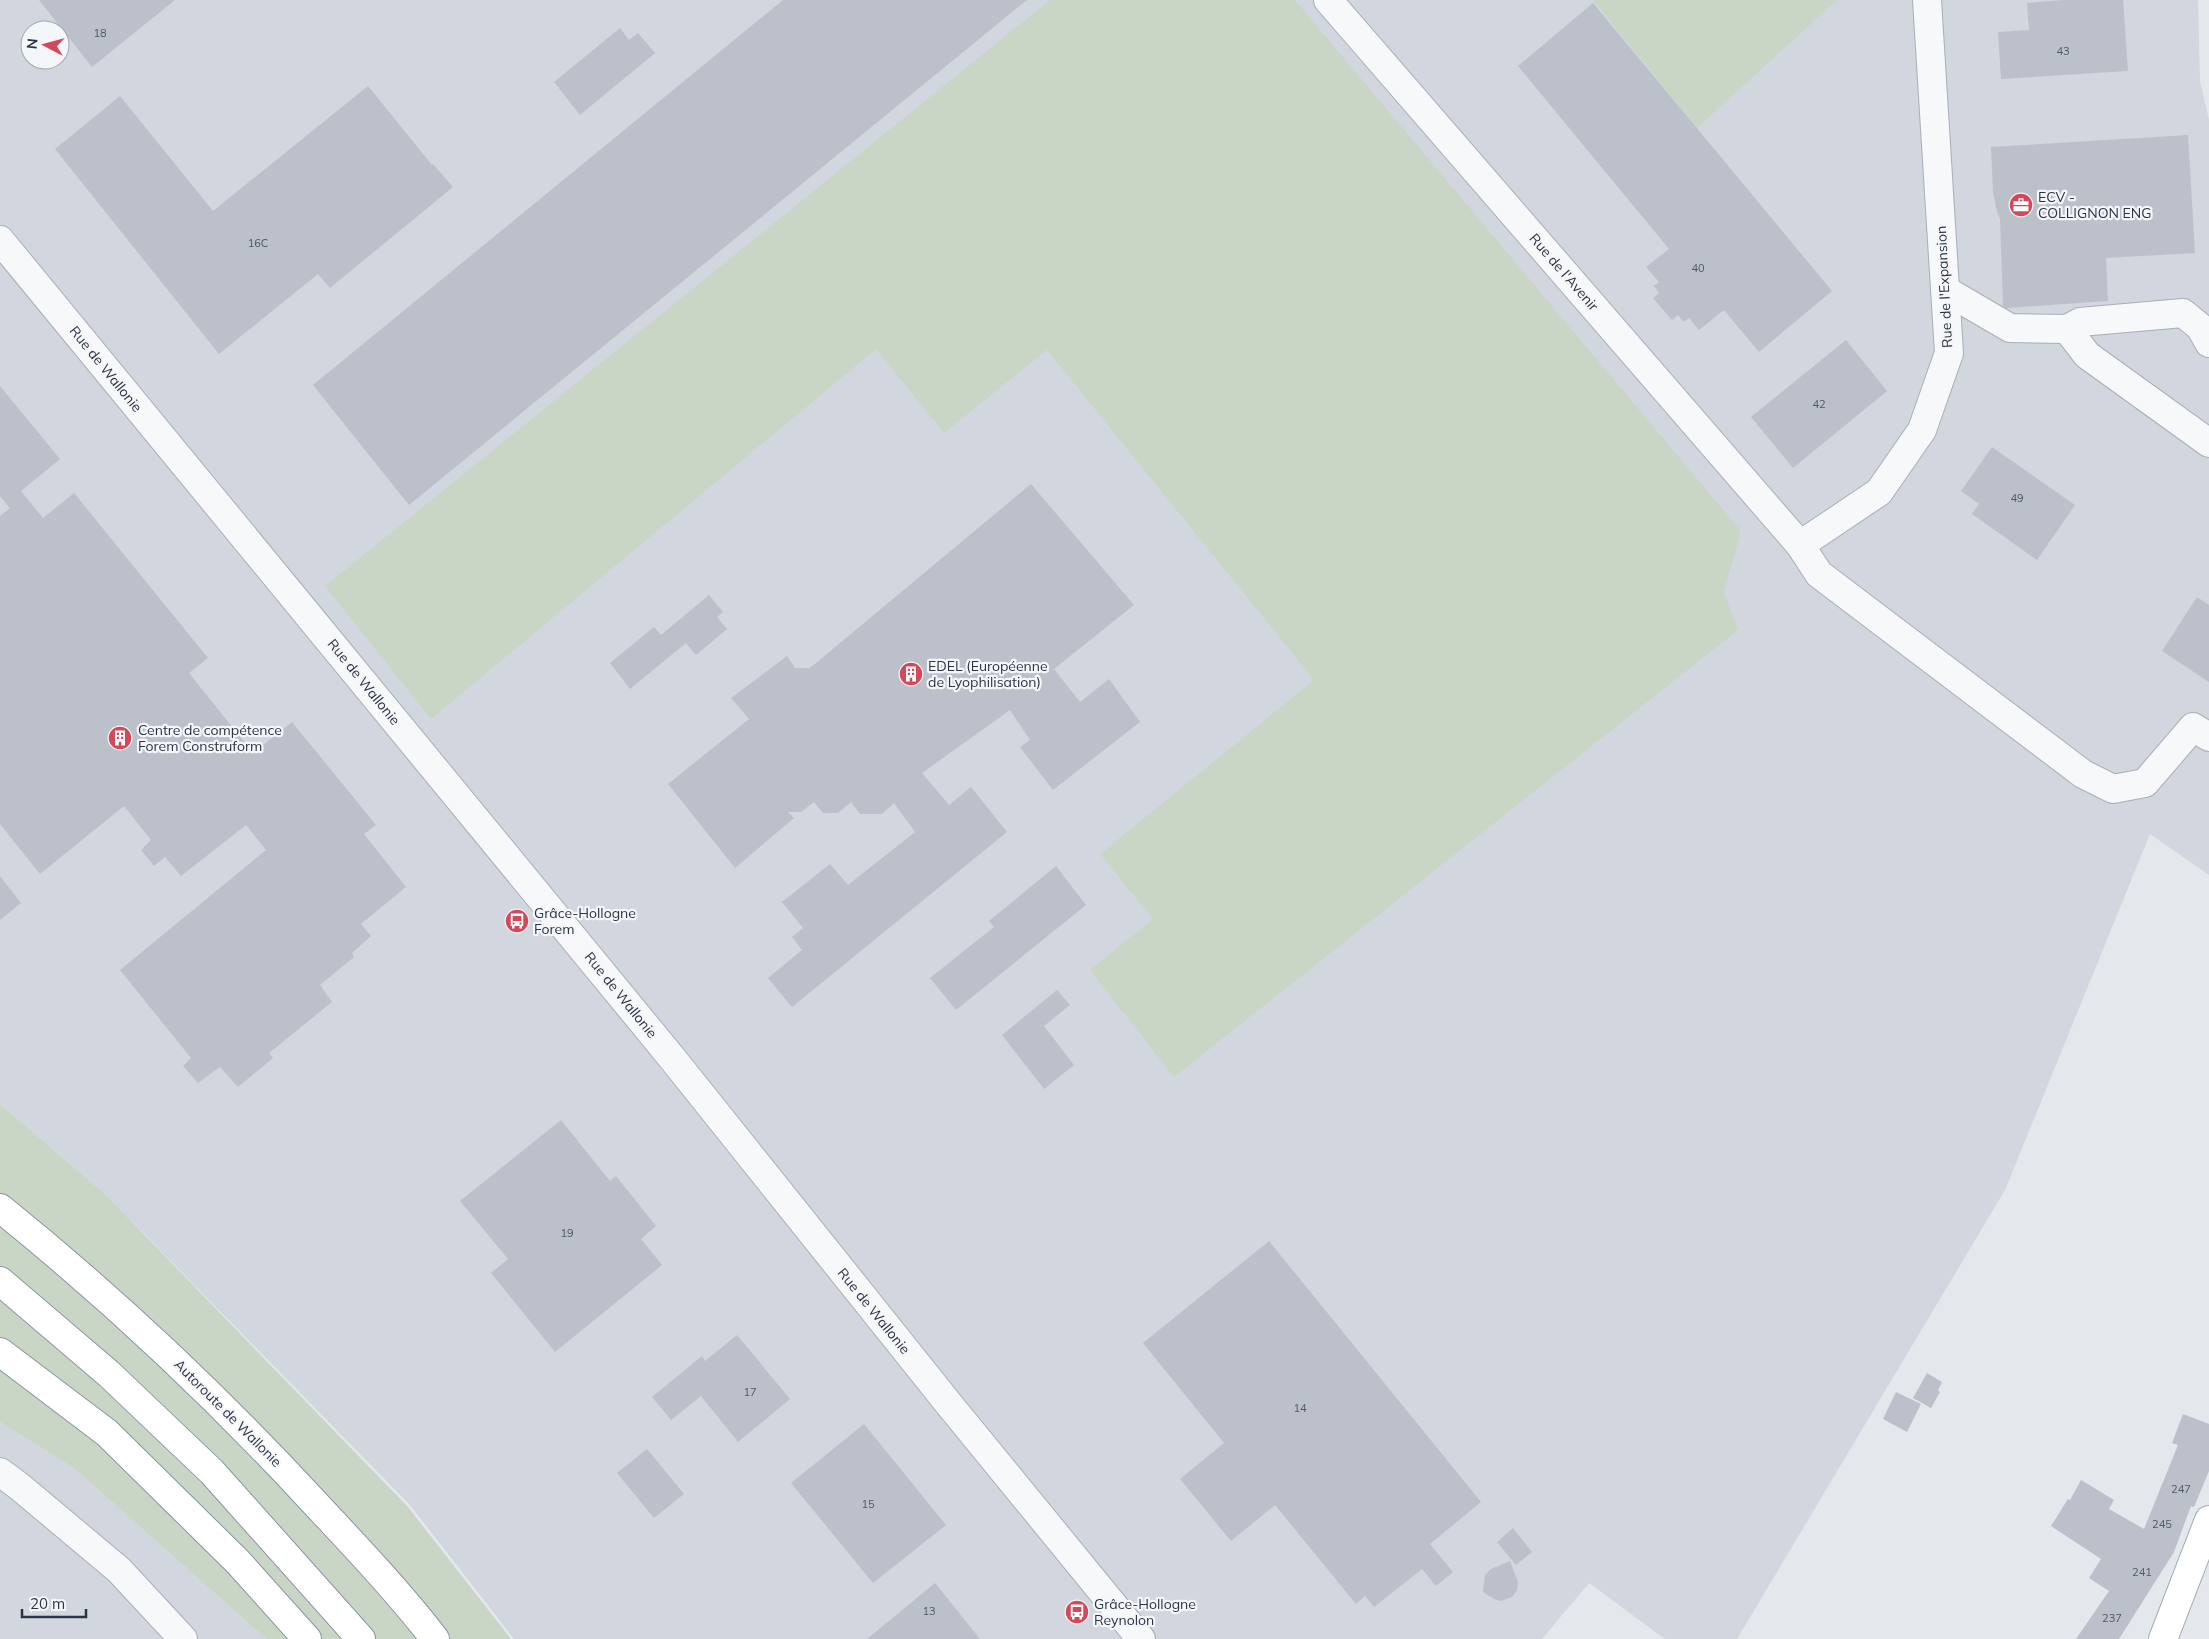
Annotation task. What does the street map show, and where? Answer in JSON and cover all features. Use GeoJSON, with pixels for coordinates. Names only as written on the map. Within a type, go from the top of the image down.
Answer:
{"type":"FeatureCollection","features":[{"type":"Feature","properties":{"kind":"main road","name":"Autoroute de Wallonie"},"geometry":{"type":"LineString","coordinates":[[0,1208],[158,1342],[250,1432],[341,1531],[435,1639]]}},
{"type":"Feature","properties":{"kind":"main road"},"geometry":{"type":"LineString","coordinates":[[0,1281],[109,1374],[212,1472],[362,1639]]}},
{"type":"Feature","properties":{"kind":"main road"},"geometry":{"type":"LineString","coordinates":[[0,1352],[107,1433],[238,1562],[307,1639]]}},
{"type":"Feature","properties":{"kind":"main road"},"geometry":{"type":"LineString","coordinates":[[2163,1639],[2209,1520]]}},
{"type":"Feature","properties":{"kind":"street","name":"Rue de l'Avenir"},"geometry":{"type":"LineString","coordinates":[[1328,0],[1800,545],[1819,574],[2083,774],[2113,790],[2145,783],[2193,727],[2209,737]]}},
{"type":"Feature","properties":{"kind":"street","name":"Rue de l'Expansion"},"geometry":{"type":"LineString","coordinates":[[1800,545],[1879,492],[1922,430],[1948,353],[1927,0]]}},
{"type":"Feature","properties":{"kind":"street","name":"Rue de Wallonie"},"geometry":{"type":"LineString","coordinates":[[0,240],[672,1058],[1139,1638]]}},
{"type":"Feature","properties":{"kind":"street"},"geometry":{"type":"LineString","coordinates":[[1945,290],[2010,328],[2067,329],[2080,322],[2183,313],[2200,327],[2209,343]]}},
{"type":"Feature","properties":{"kind":"street"},"geometry":{"type":"LineString","coordinates":[[2067,329],[2087,355],[2209,443]]}},
{"type":"Feature","properties":{"kind":"street"},"geometry":{"type":"LineString","coordinates":[[0,1472],[119,1570],[184,1639]]}},
{"type":"Feature","properties":{"kind":"shaded area"},"geometry":{"type":"Polygon","coordinates":[[[0,0],[2198,0],[2200,81],[2209,120],[2209,875],[2150,834],[2005,1190],[1737,1639],[1665,1639],[1589,1583],[1542,1639],[514,1639],[410,1505],[104,1193],[0,1104],[0,0]]]}},
{"type":"Feature","properties":{"kind":"shaded area"},"geometry":{"type":"Polygon","coordinates":[[[0,1422],[75,1469],[266,1639],[0,1639],[0,1422]]]}},
{"type":"Feature","properties":{"kind":"green space"},"geometry":{"type":"Polygon","coordinates":[[[1050,0],[1295,0],[1741,531],[1724,592],[1738,630],[1174,1077],[1090,970],[1153,919],[1100,854],[1314,680],[1047,350],[944,433],[876,349],[431,719],[325,586],[1050,0]]]}},
{"type":"Feature","properties":{"kind":"green space"},"geometry":{"type":"Polygon","coordinates":[[[1593,0],[1837,0],[1697,128],[1593,0]]]}},
{"type":"Feature","properties":{"kind":"green space"},"geometry":{"type":"Polygon","coordinates":[[[0,1104],[104,1193],[408,1507],[511,1639],[266,1639],[75,1469],[0,1422],[0,1104]]]}},
{"type":"Feature","properties":{"kind":"building"},"geometry":{"type":"Polygon","coordinates":[[[39,0],[175,0],[92,67],[70,39],[70,20],[55,20],[39,0]]]}},
{"type":"Feature","properties":{"kind":"building"},"geometry":{"type":"Polygon","coordinates":[[[783,0],[1027,0],[409,505],[313,385],[783,0]]]}},
{"type":"Feature","properties":{"kind":"building"},"geometry":{"type":"Polygon","coordinates":[[[2064,0],[2123,0],[2128,71],[2001,79],[1998,32],[2029,30],[2027,3],[2064,0]]]}},
{"type":"Feature","properties":{"kind":"building"},"geometry":{"type":"Polygon","coordinates":[[[1593,3],[1832,291],[1759,352],[1724,310],[1699,330],[1689,318],[1684,322],[1678,315],[1672,320],[1653,298],[1659,293],[1654,286],[1659,282],[1646,267],[1669,249],[1518,66],[1593,3]]]}},
{"type":"Feature","properties":{"kind":"building"},"geometry":{"type":"Polygon","coordinates":[[[620,28],[629,40],[638,33],[655,53],[580,115],[554,82],[620,28]]]}},
{"type":"Feature","properties":{"kind":"building"},"geometry":{"type":"Polygon","coordinates":[[[368,86],[432,165],[453,187],[330,288],[318,274],[219,354],[55,149],[120,96],[213,211],[368,86]]]}},
{"type":"Feature","properties":{"kind":"building"},"geometry":{"type":"Polygon","coordinates":[[[2188,135],[2195,253],[2106,258],[2108,301],[2006,308],[2003,306],[2000,219],[1993,192],[1991,147],[2188,135]]]}},
{"type":"Feature","properties":{"kind":"building"},"geometry":{"type":"Polygon","coordinates":[[[1846,340],[1887,391],[1793,468],[1751,417],[1846,340]]]}},
{"type":"Feature","properties":{"kind":"building","name":"Centre de compétence Forem Construform"},"geometry":{"type":"Polygon","coordinates":[[[0,386],[60,459],[21,491],[43,518],[74,493],[208,658],[189,673],[253,753],[292,722],[376,825],[364,834],[406,887],[361,924],[371,936],[352,953],[354,957],[320,985],[332,1002],[269,1053],[273,1058],[238,1087],[220,1067],[198,1083],[183,1066],[191,1058],[120,970],[266,850],[246,825],[181,876],[165,857],[154,866],[141,850],[151,840],[124,806],[40,874],[0,824],[0,516],[10,508],[0,496],[0,386]]]}},
{"type":"Feature","properties":{"kind":"building"},"geometry":{"type":"Polygon","coordinates":[[[1992,447],[2075,505],[2037,560],[1972,514],[1979,504],[1961,491],[1992,447]]]}},
{"type":"Feature","properties":{"kind":"building","name":"EDEL (Européenne de Lyophilisation)"},"geometry":{"type":"Polygon","coordinates":[[[1031,484],[1134,605],[1054,669],[1080,702],[1109,679],[1140,722],[1053,790],[1020,747],[1030,740],[1010,710],[922,773],[949,805],[971,787],[1007,832],[792,1007],[768,978],[802,950],[792,937],[803,928],[782,902],[830,864],[848,885],[915,832],[894,803],[882,814],[860,814],[851,802],[838,813],[823,813],[814,802],[801,812],[788,812],[794,818],[735,868],[668,784],[749,719],[731,698],[787,656],[795,668],[810,668],[1031,484]]]}},
{"type":"Feature","properties":{"kind":"building"},"geometry":{"type":"Polygon","coordinates":[[[709,595],[723,612],[717,617],[727,629],[696,655],[686,643],[630,689],[610,663],[654,627],[661,635],[709,595]]]}},
{"type":"Feature","properties":{"kind":"building"},"geometry":{"type":"Polygon","coordinates":[[[2197,597],[2209,605],[2209,682],[2162,651],[2197,597]]]}},
{"type":"Feature","properties":{"kind":"building"},"geometry":{"type":"Polygon","coordinates":[[[1056,866],[1086,905],[956,1010],[930,978],[994,927],[989,921],[1056,866]]]}},
{"type":"Feature","properties":{"kind":"building"},"geometry":{"type":"Polygon","coordinates":[[[0,876],[21,903],[0,920],[0,876]]]}},
{"type":"Feature","properties":{"kind":"building"},"geometry":{"type":"Polygon","coordinates":[[[1057,990],[1070,1005],[1044,1026],[1074,1065],[1044,1089],[1002,1035],[1057,990]]]}},
{"type":"Feature","properties":{"kind":"building"},"geometry":{"type":"Polygon","coordinates":[[[561,1120],[610,1181],[616,1176],[656,1226],[641,1239],[662,1265],[555,1352],[491,1273],[508,1259],[460,1201],[561,1120]]]}},
{"type":"Feature","properties":{"kind":"building"},"geometry":{"type":"Polygon","coordinates":[[[1269,1241],[1481,1502],[1430,1544],[1453,1572],[1436,1586],[1422,1569],[1374,1607],[1365,1596],[1356,1604],[1275,1505],[1231,1541],[1180,1479],[1224,1443],[1143,1343],[1269,1241]]]}},
{"type":"Feature","properties":{"kind":"building"},"geometry":{"type":"Polygon","coordinates":[[[737,1335],[790,1399],[738,1442],[701,1396],[671,1420],[652,1397],[702,1356],[705,1361],[737,1335]]]}},
{"type":"Feature","properties":{"kind":"building"},"geometry":{"type":"Polygon","coordinates":[[[1927,1373],[1942,1382],[1938,1390],[1940,1392],[1931,1408],[1913,1398],[1927,1373]]]}},
{"type":"Feature","properties":{"kind":"building"},"geometry":{"type":"Polygon","coordinates":[[[1896,1392],[1921,1404],[1907,1432],[1883,1419],[1896,1392]]]}},
{"type":"Feature","properties":{"kind":"building"},"geometry":{"type":"Polygon","coordinates":[[[2183,1414],[2209,1424],[2209,1471],[2194,1507],[2191,1506],[2174,1552],[2119,1639],[2076,1639],[2109,1591],[2089,1578],[2101,1559],[2051,1526],[2068,1499],[2070,1500],[2081,1480],[2114,1500],[2109,1509],[2144,1529],[2178,1445],[2172,1443],[2183,1414]]]}},
{"type":"Feature","properties":{"kind":"building"},"geometry":{"type":"Polygon","coordinates":[[[864,1424],[946,1525],[873,1583],[791,1483],[864,1424]]]}},
{"type":"Feature","properties":{"kind":"building"},"geometry":{"type":"Polygon","coordinates":[[[647,1449],[684,1494],[654,1518],[617,1473],[647,1449]]]}},
{"type":"Feature","properties":{"kind":"building"},"geometry":{"type":"Polygon","coordinates":[[[1513,1528],[1532,1552],[1516,1565],[1497,1542],[1513,1528]]]}},
{"type":"Feature","properties":{"kind":"building"},"geometry":{"type":"Polygon","coordinates":[[[1510,1561],[1518,1582],[1517,1590],[1512,1597],[1501,1601],[1494,1599],[1483,1592],[1485,1575],[1491,1569],[1510,1561]]]}},
{"type":"Feature","properties":{"kind":"building"},"geometry":{"type":"Polygon","coordinates":[[[935,1583],[980,1639],[867,1639],[935,1583]]]}},
{"type":"Feature","properties":{"kind":"place","name":"ECV - COLLIGNON ENG"},"geometry":{"type":"Point","coordinates":[2021,205]}},
{"type":"Feature","properties":{"kind":"place","name":"EDEL (Européenne de Lyophilisation)"},"geometry":{"type":"Point","coordinates":[911,674]}},
{"type":"Feature","properties":{"kind":"place","name":"Centre de compétence Forem Construform"},"geometry":{"type":"Point","coordinates":[120,738]}},
{"type":"Feature","properties":{"kind":"place","name":"Grâce-Hollogne Forem"},"geometry":{"type":"Point","coordinates":[517,921]}},
{"type":"Feature","properties":{"kind":"place","name":"Grâce-Hollogne Reynolon"},"geometry":{"type":"Point","coordinates":[1077,1612]}}]}
